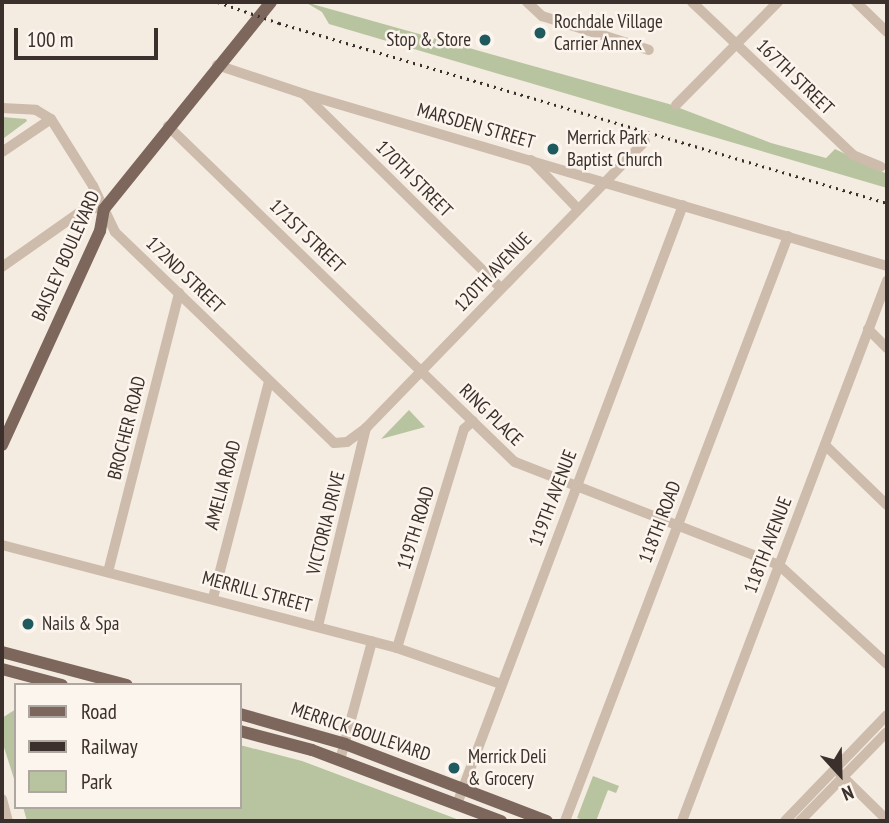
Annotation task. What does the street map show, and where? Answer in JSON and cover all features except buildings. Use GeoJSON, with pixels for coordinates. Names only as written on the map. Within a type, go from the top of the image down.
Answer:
{"type":"FeatureCollection","features":[{"type":"Feature","properties":{"kind":"main road","name":"BAISLEY BOULEVARD"},"geometry":{"type":"LineString","coordinates":[[2,445],[100,231],[104,209],[217,65],[271,2]]}},
{"type":"Feature","properties":{"kind":"main road"},"geometry":{"type":"LineString","coordinates":[[2,652],[119,683]]}},
{"type":"Feature","properties":{"kind":"main road"},"geometry":{"type":"LineString","coordinates":[[2,669],[54,683]]}},
{"type":"Feature","properties":{"kind":"main road","name":"MERRICK BOULEVARD"},"geometry":{"type":"LineString","coordinates":[[242,715],[345,744],[547,821]]}},
{"type":"Feature","properties":{"kind":"main road","name":"MERRICK BOULEVARD"},"geometry":{"type":"LineString","coordinates":[[242,732],[340,760],[501,821]]}},
{"type":"Feature","properties":{"kind":"street"},"geometry":{"type":"LineString","coordinates":[[527,2],[542,16],[649,50]]}},
{"type":"Feature","properties":{"kind":"street","name":"167TH STREET"},"geometry":{"type":"LineString","coordinates":[[692,2],[853,155],[881,167]]}},
{"type":"Feature","properties":{"kind":"street"},"geometry":{"type":"LineString","coordinates":[[676,105],[778,2]]}},
{"type":"Feature","properties":{"kind":"street"},"geometry":{"type":"LineString","coordinates":[[856,2],[887,32]]}},
{"type":"Feature","properties":{"kind":"street","name":"MARSDEN STREET"},"geometry":{"type":"LineString","coordinates":[[217,65],[304,94],[887,266]]}},
{"type":"Feature","properties":{"kind":"street","name":"170TH STREET"},"geometry":{"type":"LineString","coordinates":[[304,94],[501,288]]}},
{"type":"Feature","properties":{"kind":"street"},"geometry":{"type":"LineString","coordinates":[[2,108],[36,110],[51,119],[2,152]]}},
{"type":"Feature","properties":{"kind":"street","name":"172ND STREET"},"geometry":{"type":"LineString","coordinates":[[51,119],[115,232],[334,443],[347,442],[366,428]]}},
{"type":"Feature","properties":{"kind":"street","name":"171ST STREET"},"geometry":{"type":"LineString","coordinates":[[168,126],[421,371]]}},
{"type":"Feature","properties":{"kind":"street","name":"120TH AVENUE"},"geometry":{"type":"LineString","coordinates":[[366,428],[645,141]]}},
{"type":"Feature","properties":{"kind":"street"},"geometry":{"type":"LineString","coordinates":[[530,160],[578,209]]}},
{"type":"Feature","properties":{"kind":"street","name":"119TH AVENUE"},"geometry":{"type":"LineString","coordinates":[[457,804],[683,205]]}},
{"type":"Feature","properties":{"kind":"street"},"geometry":{"type":"LineString","coordinates":[[2,267],[87,208],[104,209]]}},
{"type":"Feature","properties":{"kind":"street","name":"118TH ROAD"},"geometry":{"type":"LineString","coordinates":[[565,821],[788,236]]}},
{"type":"Feature","properties":{"kind":"street","name":"118TH AVENUE"},"geometry":{"type":"LineString","coordinates":[[681,821],[887,281]]}},
{"type":"Feature","properties":{"kind":"street","name":"BROCHER ROAD"},"geometry":{"type":"LineString","coordinates":[[108,572],[179,293]]}},
{"type":"Feature","properties":{"kind":"street"},"geometry":{"type":"LineString","coordinates":[[868,329],[887,348]]}},
{"type":"Feature","properties":{"kind":"street","name":"RING PLACE"},"geometry":{"type":"LineString","coordinates":[[421,371],[515,462],[779,565]]}},
{"type":"Feature","properties":{"kind":"street","name":"AMELIA ROAD"},"geometry":{"type":"LineString","coordinates":[[213,598],[269,381]]}},
{"type":"Feature","properties":{"kind":"street","name":"119TH ROAD"},"geometry":{"type":"LineString","coordinates":[[397,648],[464,429],[473,421]]}},
{"type":"Feature","properties":{"kind":"street","name":"VICTORIA DRIVE"},"geometry":{"type":"LineString","coordinates":[[317,626],[366,428]]}},
{"type":"Feature","properties":{"kind":"street"},"geometry":{"type":"LineString","coordinates":[[825,445],[887,505]]}},
{"type":"Feature","properties":{"kind":"street","name":"MERRILL STREET"},"geometry":{"type":"LineString","coordinates":[[2,545],[372,641],[501,684]]}},
{"type":"Feature","properties":{"kind":"street"},"geometry":{"type":"LineString","coordinates":[[779,565],[887,664]]}},
{"type":"Feature","properties":{"kind":"street"},"geometry":{"type":"LineString","coordinates":[[340,760],[372,641]]}},
{"type":"Feature","properties":{"kind":"street"},"geometry":{"type":"LineString","coordinates":[[785,821],[887,715]]}},
{"type":"Feature","properties":{"kind":"street"},"geometry":{"type":"LineString","coordinates":[[800,821],[887,732]]}},
{"type":"Feature","properties":{"kind":"street"},"geometry":{"type":"LineString","coordinates":[[835,769],[887,820]]}},
{"type":"Feature","properties":{"kind":"street"},"geometry":{"type":"LineString","coordinates":[[2,799],[8,821]]}},
{"type":"Feature","properties":{"kind":"green space"},"geometry":{"type":"Polygon","coordinates":[[[305,2],[669,104],[771,143],[826,158],[835,149],[887,174],[887,188],[329,24],[322,12],[305,2]]]}},
{"type":"Feature","properties":{"kind":"green space"},"geometry":{"type":"Polygon","coordinates":[[[2,117],[26,119],[27,121],[4,138],[2,117]]]}},
{"type":"Feature","properties":{"kind":"green space"},"geometry":{"type":"Polygon","coordinates":[[[409,410],[425,427],[381,439],[409,410]]]}},
{"type":"Feature","properties":{"kind":"green space"},"geometry":{"type":"Polygon","coordinates":[[[14,710],[14,779],[2,741],[2,718],[14,710]]]}},
{"type":"Feature","properties":{"kind":"green space"},"geometry":{"type":"Polygon","coordinates":[[[242,746],[302,761],[462,821],[27,821],[24,809],[242,809],[242,746]]]}},
{"type":"Feature","properties":{"kind":"green space"},"geometry":{"type":"Polygon","coordinates":[[[593,776],[619,786],[616,793],[608,790],[596,821],[587,821],[577,818],[593,776]]]}},
{"type":"Feature","properties":{"kind":"railway"},"geometry":{"type":"LineString","coordinates":[[218,2],[279,23],[887,203]]}},
{"type":"Feature","properties":{"kind":"place","name":"Rochdale Village Carrier Annex"},"geometry":{"type":"Point","coordinates":[540,33]}},
{"type":"Feature","properties":{"kind":"place","name":"Stop & Store"},"geometry":{"type":"Point","coordinates":[485,40]}},
{"type":"Feature","properties":{"kind":"place","name":"Merrick Park Baptist Church"},"geometry":{"type":"Point","coordinates":[553,149]}},
{"type":"Feature","properties":{"kind":"place","name":"Nails & Spa"},"geometry":{"type":"Point","coordinates":[28,624]}},
{"type":"Feature","properties":{"kind":"place","name":"Merrick Deli & Grocery"},"geometry":{"type":"Point","coordinates":[454,768]}}]}
